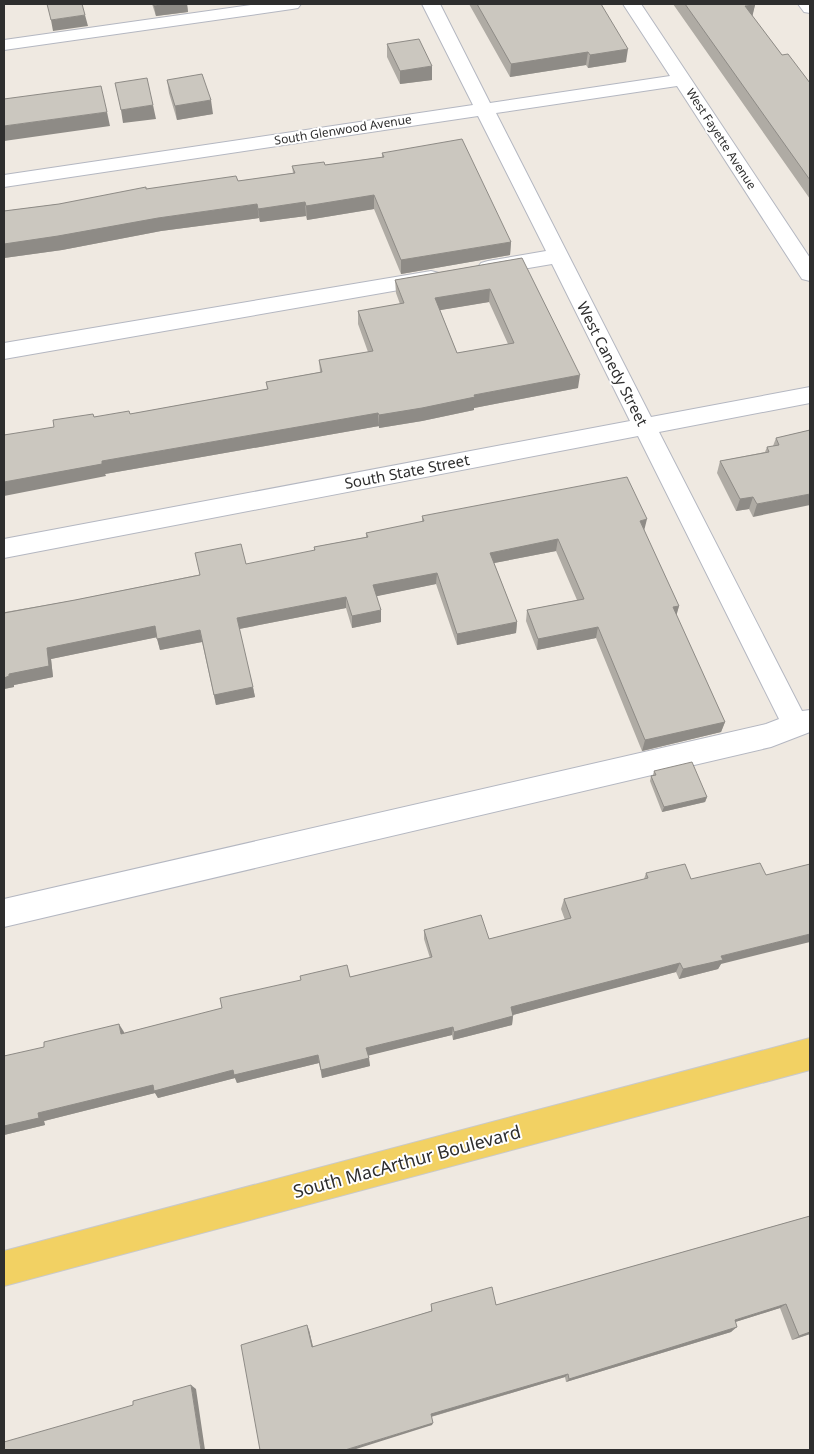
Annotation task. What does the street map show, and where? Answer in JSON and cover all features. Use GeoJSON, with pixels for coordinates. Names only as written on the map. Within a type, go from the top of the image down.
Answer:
{"type":"FeatureCollection","features":[{"type":"Feature","properties":{"kind":"main road","name":"South MacArthur Boulevard"},"geometry":{"type":"LineString","coordinates":[[4,1269],[810,1054]]}},
{"type":"Feature","properties":{"kind":"street"},"geometry":{"type":"LineString","coordinates":[[4,46],[292,4]]}},
{"type":"Feature","properties":{"kind":"street","name":"West Canedy Street"},"geometry":{"type":"LineString","coordinates":[[430,4],[644,426],[803,722]]}},
{"type":"Feature","properties":{"kind":"street","name":"West Fayette Avenue"},"geometry":{"type":"LineString","coordinates":[[632,4],[810,274]]}},
{"type":"Feature","properties":{"kind":"street"},"geometry":{"type":"LineString","coordinates":[[807,4],[810,8]]}},
{"type":"Feature","properties":{"kind":"street","name":"South Glenwood Avenue"},"geometry":{"type":"LineString","coordinates":[[4,181],[682,80]]}},
{"type":"Feature","properties":{"kind":"street"},"geometry":{"type":"LineString","coordinates":[[4,352],[558,256]]}},
{"type":"Feature","properties":{"kind":"street","name":"South State Street"},"geometry":{"type":"LineString","coordinates":[[4,549],[810,395]]}},
{"type":"Feature","properties":{"kind":"street"},"geometry":{"type":"LineString","coordinates":[[4,913],[771,734],[803,722]]}},
{"type":"Feature","properties":{"kind":"building"},"geometry":{"type":"Polygon","coordinates":[[[47,4],[82,4],[85,15],[51,20],[47,4]]]}},
{"type":"Feature","properties":{"kind":"building"},"geometry":{"type":"Polygon","coordinates":[[[477,4],[601,4],[628,49],[590,55],[588,52],[511,64],[477,4]]]}},
{"type":"Feature","properties":{"kind":"building"},"geometry":{"type":"Polygon","coordinates":[[[685,4],[755,5],[745,6],[782,55],[788,54],[810,83],[810,180],[685,4]]]}},
{"type":"Feature","properties":{"kind":"building"},"geometry":{"type":"Polygon","coordinates":[[[419,39],[432,66],[400,71],[387,44],[419,39]]]}},
{"type":"Feature","properties":{"kind":"building"},"geometry":{"type":"Polygon","coordinates":[[[202,74],[211,100],[175,106],[167,80],[202,74]]]}},
{"type":"Feature","properties":{"kind":"building"},"geometry":{"type":"Polygon","coordinates":[[[147,78],[153,105],[121,110],[115,83],[147,78]]]}},
{"type":"Feature","properties":{"kind":"building"},"geometry":{"type":"Polygon","coordinates":[[[101,86],[107,112],[4,126],[4,99],[101,86]]]}},
{"type":"Feature","properties":{"kind":"building"},"geometry":{"type":"Polygon","coordinates":[[[462,139],[511,242],[401,260],[374,195],[306,206],[305,202],[258,209],[257,204],[158,218],[4,244],[4,211],[59,204],[146,187],[146,189],[236,176],[238,181],[295,173],[292,166],[324,162],[325,165],[384,157],[382,153],[462,139]]]}},
{"type":"Feature","properties":{"kind":"building"},"geometry":{"type":"Polygon","coordinates":[[[522,258],[580,375],[474,395],[475,397],[422,408],[379,415],[378,413],[102,461],[102,464],[4,482],[4,435],[54,427],[53,420],[93,414],[94,417],[129,411],[130,414],[268,389],[266,382],[322,372],[319,360],[373,351],[358,311],[404,303],[395,280],[522,258]],[[490,289],[435,298],[457,353],[514,343],[490,289]]]}},
{"type":"Feature","properties":{"kind":"building"},"geometry":{"type":"Polygon","coordinates":[[[810,430],[810,494],[757,504],[753,497],[740,499],[720,461],[769,452],[767,447],[779,445],[776,438],[810,430]]]}},
{"type":"Feature","properties":{"kind":"building"},"geometry":{"type":"Polygon","coordinates":[[[627,477],[647,519],[640,521],[679,606],[673,607],[725,722],[645,740],[598,627],[538,639],[527,610],[584,599],[558,539],[490,553],[517,622],[457,634],[437,573],[373,585],[381,610],[352,616],[346,597],[237,618],[253,687],[214,695],[200,630],[157,639],[155,626],[47,648],[49,666],[9,674],[9,676],[4,678],[4,613],[200,575],[195,553],[241,544],[246,564],[315,550],[314,547],[368,537],[366,533],[424,521],[422,516],[627,477]]]}},
{"type":"Feature","properties":{"kind":"building"},"geometry":{"type":"Polygon","coordinates":[[[692,762],[707,797],[664,807],[651,776],[656,775],[654,771],[692,762]]]}},
{"type":"Feature","properties":{"kind":"building"},"geometry":{"type":"Polygon","coordinates":[[[760,863],[766,875],[810,864],[810,934],[721,956],[723,960],[683,969],[680,963],[511,1007],[513,1016],[454,1032],[453,1027],[366,1048],[369,1058],[321,1070],[318,1055],[234,1075],[233,1070],[154,1091],[153,1085],[38,1113],[39,1118],[4,1126],[4,1056],[44,1047],[44,1042],[119,1024],[121,1034],[222,1008],[220,998],[301,980],[300,976],[347,965],[350,977],[432,957],[424,930],[481,915],[489,939],[571,918],[564,899],[648,878],[646,873],[685,864],[691,879],[760,863]]]}},
{"type":"Feature","properties":{"kind":"building"},"geometry":{"type":"Polygon","coordinates":[[[810,1216],[810,1332],[799,1336],[786,1304],[735,1320],[737,1327],[569,1379],[568,1374],[431,1414],[433,1423],[345,1450],[260,1450],[241,1345],[307,1325],[312,1347],[432,1311],[431,1304],[492,1287],[496,1305],[810,1216]]]}},
{"type":"Feature","properties":{"kind":"building"},"geometry":{"type":"Polygon","coordinates":[[[191,1385],[201,1450],[4,1450],[4,1442],[133,1405],[133,1401],[191,1385]]]}}]}
